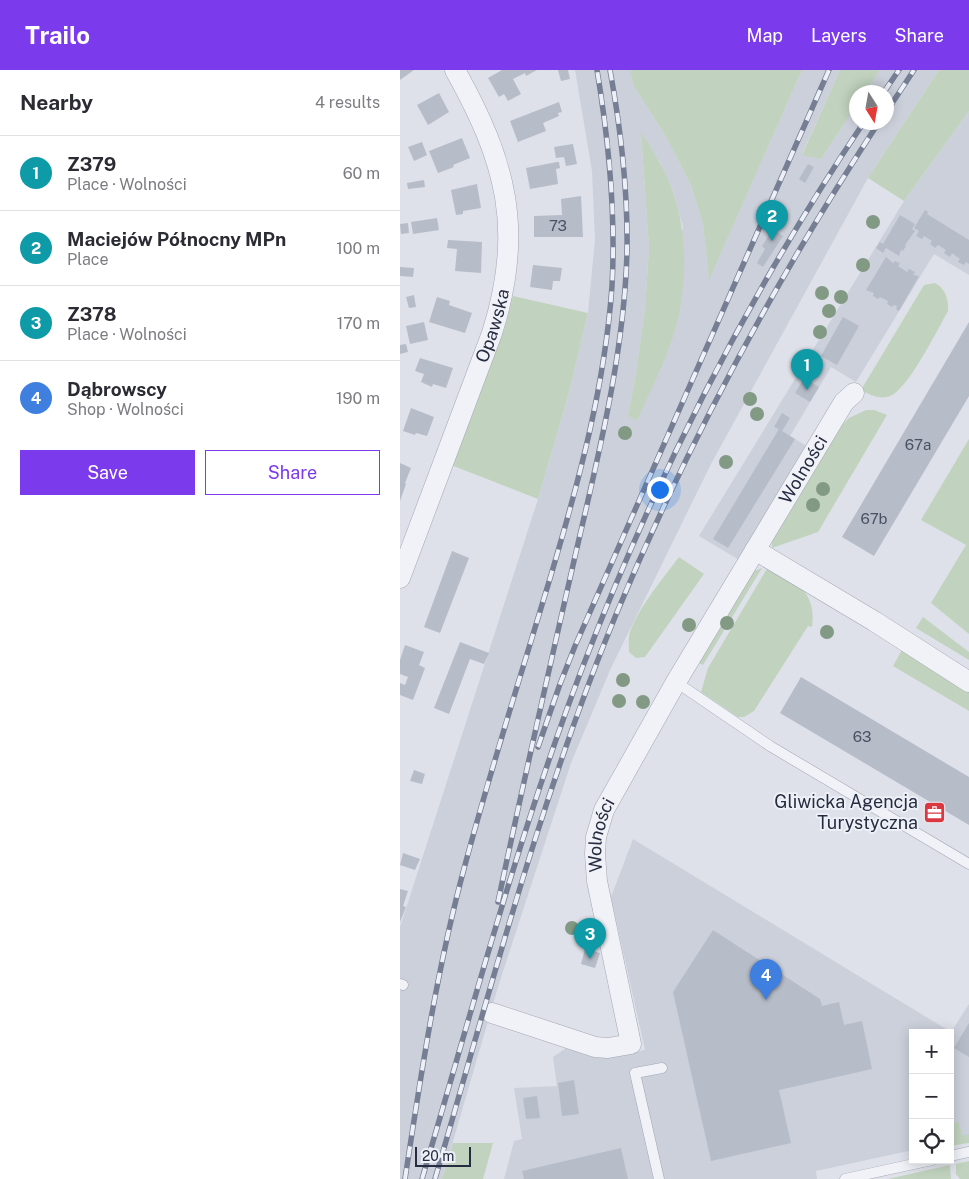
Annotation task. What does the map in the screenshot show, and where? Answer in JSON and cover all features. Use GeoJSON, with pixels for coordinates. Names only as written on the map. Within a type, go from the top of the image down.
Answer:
{"type":"FeatureCollection","features":[{"type":"Feature","properties":{"kind":"street","name":"Opawska"},"geometry":{"type":"LineString","coordinates":[[400,578],[406,546],[492,332],[503,295],[508,260],[507,209],[499,169],[489,137],[455,70]]}},
{"type":"Feature","properties":{"kind":"street","name":"Wolności"},"geometry":{"type":"LineString","coordinates":[[492,1012],[595,1047],[608,1048],[631,1044],[597,880],[596,837],[604,810],[676,682],[755,550],[844,402],[854,393]]}},
{"type":"Feature","properties":{"kind":"street"},"geometry":{"type":"LineString","coordinates":[[755,550],[874,621],[969,682]]}},
{"type":"Feature","properties":{"kind":"lane"},"geometry":{"type":"LineString","coordinates":[[676,682],[770,746],[969,864]]}},
{"type":"Feature","properties":{"kind":"lane"},"geometry":{"type":"LineString","coordinates":[[659,1179],[635,1073],[662,1068]]}},
{"type":"Feature","properties":{"kind":"lane"},"geometry":{"type":"LineString","coordinates":[[954,1155],[969,1152]]}},
{"type":"Feature","properties":{"kind":"lane"},"geometry":{"type":"LineString","coordinates":[[845,1179],[914,1164]]}},
{"type":"Feature","properties":{"kind":"shaded area"},"geometry":{"type":"Polygon","coordinates":[[[575,70],[630,70],[633,85],[665,135],[691,185],[703,224],[709,279],[802,70],[840,70],[802,154],[821,159],[849,117],[849,130],[894,130],[894,85],[870,85],[880,70],[939,70],[868,178],[711,464],[611,668],[571,763],[498,987],[442,1179],[400,1179],[400,927],[538,499],[568,396],[588,313],[595,239],[592,171],[575,70]],[[641,133],[649,248],[645,309],[628,416],[637,421],[683,227],[673,191],[661,164],[641,133]]]}},
{"type":"Feature","properties":{"kind":"shaded area"},"geometry":{"type":"Polygon","coordinates":[[[969,111],[969,275],[934,254],[856,382],[831,367],[790,436],[810,448],[741,561],[699,536],[904,201],[969,111]]]}},
{"type":"Feature","properties":{"kind":"shaded area"},"geometry":{"type":"Polygon","coordinates":[[[633,839],[946,1029],[909,1029],[909,1151],[816,1171],[817,1179],[504,1179],[514,1141],[522,1139],[514,1088],[557,1086],[553,1057],[566,1048],[596,1058],[645,1050],[611,897],[633,839]]]}},
{"type":"Feature","properties":{"kind":"shaded area"},"geometry":{"type":"Polygon","coordinates":[[[969,1004],[969,1139],[954,1141],[953,1029],[969,1004]]]}},
{"type":"Feature","properties":{"kind":"green space"},"geometry":{"type":"Polygon","coordinates":[[[630,70],[802,70],[709,280],[703,224],[691,185],[665,135],[633,85],[630,70]]]}},
{"type":"Feature","properties":{"kind":"green space"},"geometry":{"type":"Polygon","coordinates":[[[840,70],[880,70],[870,85],[849,85],[849,117],[821,159],[802,155],[840,70]]]}},
{"type":"Feature","properties":{"kind":"green space"},"geometry":{"type":"Polygon","coordinates":[[[939,70],[969,70],[969,111],[904,201],[868,178],[939,70]]]}},
{"type":"Feature","properties":{"kind":"green space"},"geometry":{"type":"Polygon","coordinates":[[[641,132],[663,168],[678,207],[683,239],[684,271],[681,303],[675,332],[660,371],[637,421],[628,416],[645,309],[649,248],[641,132]]]}},
{"type":"Feature","properties":{"kind":"green space"},"geometry":{"type":"Polygon","coordinates":[[[935,283],[946,294],[948,311],[913,372],[897,392],[890,396],[879,397],[861,390],[924,285],[935,283]]]}},
{"type":"Feature","properties":{"kind":"green space"},"geometry":{"type":"Polygon","coordinates":[[[513,296],[588,313],[568,396],[538,499],[451,465],[503,333],[513,296]]]}},
{"type":"Feature","properties":{"kind":"green space"},"geometry":{"type":"Polygon","coordinates":[[[866,410],[874,410],[887,415],[818,532],[772,548],[772,542],[777,530],[841,426],[849,418],[866,410]]]}},
{"type":"Feature","properties":{"kind":"green space"},"geometry":{"type":"Polygon","coordinates":[[[969,439],[969,634],[931,603],[966,545],[921,520],[969,439]]]}},
{"type":"Feature","properties":{"kind":"green space"},"geometry":{"type":"Polygon","coordinates":[[[679,557],[704,574],[645,657],[636,658],[629,652],[629,634],[639,613],[679,557]]]}},
{"type":"Feature","properties":{"kind":"green space"},"geometry":{"type":"Polygon","coordinates":[[[768,567],[802,589],[811,604],[813,614],[812,627],[808,626],[754,711],[744,717],[738,717],[701,692],[708,668],[768,567]]]}},
{"type":"Feature","properties":{"kind":"green space"},"geometry":{"type":"Polygon","coordinates":[[[762,568],[703,665],[697,662],[754,571],[762,568]]]}},
{"type":"Feature","properties":{"kind":"green space"},"geometry":{"type":"Polygon","coordinates":[[[923,617],[969,652],[969,660],[916,628],[923,617]]]}},
{"type":"Feature","properties":{"kind":"green space"},"geometry":{"type":"Polygon","coordinates":[[[902,650],[969,692],[969,711],[893,666],[902,650]]]}},
{"type":"Feature","properties":{"kind":"green space"},"geometry":{"type":"Polygon","coordinates":[[[959,1122],[962,1136],[969,1134],[969,1143],[954,1145],[954,1123],[959,1122]]]}},
{"type":"Feature","properties":{"kind":"green space"},"geometry":{"type":"Polygon","coordinates":[[[453,1143],[493,1143],[483,1179],[442,1179],[453,1143]]]}},
{"type":"Feature","properties":{"kind":"green space"},"geometry":{"type":"Polygon","coordinates":[[[969,1161],[969,1179],[960,1179],[956,1174],[956,1164],[969,1161]]]}},
{"type":"Feature","properties":{"kind":"green space"},"geometry":{"type":"Polygon","coordinates":[[[950,1165],[951,1179],[888,1179],[950,1165]]]}},
{"type":"Feature","properties":{"kind":"building"},"geometry":{"type":"Polygon","coordinates":[[[400,70],[414,70],[400,80],[400,70]]]}},
{"type":"Feature","properties":{"kind":"building"},"geometry":{"type":"Polygon","coordinates":[[[502,70],[537,70],[526,76],[525,73],[513,79],[521,94],[508,101],[504,94],[499,97],[488,78],[502,70]]]}},
{"type":"Feature","properties":{"kind":"building"},"geometry":{"type":"Polygon","coordinates":[[[558,70],[568,70],[570,79],[561,81],[558,70]]]}},
{"type":"Feature","properties":{"kind":"building"},"geometry":{"type":"Polygon","coordinates":[[[439,93],[449,112],[428,125],[417,105],[439,93]]]}},
{"type":"Feature","properties":{"kind":"building"},"geometry":{"type":"Polygon","coordinates":[[[559,102],[562,112],[558,113],[559,116],[543,123],[546,131],[518,142],[510,121],[559,102]]]}},
{"type":"Feature","properties":{"kind":"building"},"geometry":{"type":"Polygon","coordinates":[[[462,138],[470,158],[438,173],[429,151],[462,138]]]}},
{"type":"Feature","properties":{"kind":"building"},"geometry":{"type":"Polygon","coordinates":[[[422,142],[427,155],[414,161],[408,147],[422,142]]]}},
{"type":"Feature","properties":{"kind":"building"},"geometry":{"type":"Polygon","coordinates":[[[573,144],[577,164],[566,166],[564,157],[556,158],[554,147],[573,144]]]}},
{"type":"Feature","properties":{"kind":"building"},"geometry":{"type":"Polygon","coordinates":[[[559,162],[560,168],[556,169],[558,184],[530,189],[526,168],[559,162]]]}},
{"type":"Feature","properties":{"kind":"building"},"geometry":{"type":"Polygon","coordinates":[[[808,164],[814,167],[805,183],[799,179],[808,164]]]}},
{"type":"Feature","properties":{"kind":"building"},"geometry":{"type":"Polygon","coordinates":[[[424,180],[425,187],[408,189],[407,183],[424,180]]]}},
{"type":"Feature","properties":{"kind":"building"},"geometry":{"type":"Polygon","coordinates":[[[477,184],[481,208],[463,211],[463,214],[456,215],[451,190],[477,184]]]}},
{"type":"Feature","properties":{"kind":"building"},"geometry":{"type":"Polygon","coordinates":[[[581,196],[583,237],[534,237],[534,216],[562,215],[561,199],[581,196]]]}},
{"type":"Feature","properties":{"kind":"building"},"geometry":{"type":"Polygon","coordinates":[[[925,210],[928,212],[927,214],[969,240],[969,264],[966,262],[964,265],[958,262],[960,259],[952,253],[950,257],[944,253],[946,250],[938,245],[935,248],[930,244],[932,241],[924,236],[922,239],[916,236],[919,231],[914,228],[925,210]]]}},
{"type":"Feature","properties":{"kind":"building"},"geometry":{"type":"Polygon","coordinates":[[[900,215],[915,224],[912,229],[915,231],[903,251],[901,250],[899,256],[886,248],[883,253],[876,248],[880,242],[883,244],[900,215]]]}},
{"type":"Feature","properties":{"kind":"building"},"geometry":{"type":"Polygon","coordinates":[[[437,218],[439,230],[413,234],[411,222],[437,218]]]}},
{"type":"Feature","properties":{"kind":"building"},"geometry":{"type":"Polygon","coordinates":[[[408,223],[409,233],[401,234],[400,224],[408,223]]]}},
{"type":"Feature","properties":{"kind":"building"},"geometry":{"type":"Polygon","coordinates":[[[773,229],[783,236],[763,267],[757,263],[765,249],[762,246],[773,229]]]}},
{"type":"Feature","properties":{"kind":"building"},"geometry":{"type":"Polygon","coordinates":[[[448,240],[482,242],[481,273],[455,271],[457,249],[447,248],[448,240]]]}},
{"type":"Feature","properties":{"kind":"building"},"geometry":{"type":"Polygon","coordinates":[[[886,257],[893,263],[895,261],[900,263],[898,266],[907,272],[909,269],[915,272],[913,275],[919,276],[899,311],[896,309],[897,306],[894,305],[892,307],[887,304],[888,301],[880,297],[878,299],[873,296],[874,293],[866,290],[886,257]]]}},
{"type":"Feature","properties":{"kind":"building"},"geometry":{"type":"Polygon","coordinates":[[[533,265],[562,268],[560,281],[553,281],[552,290],[530,287],[533,265]]]}},
{"type":"Feature","properties":{"kind":"building"},"geometry":{"type":"Polygon","coordinates":[[[400,267],[414,268],[413,277],[400,276],[400,267]]]}},
{"type":"Feature","properties":{"kind":"building"},"geometry":{"type":"Polygon","coordinates":[[[414,295],[416,307],[409,308],[406,297],[414,295]]]}},
{"type":"Feature","properties":{"kind":"building"},"geometry":{"type":"Polygon","coordinates":[[[437,297],[450,301],[449,305],[472,313],[465,333],[429,322],[437,297]]]}},
{"type":"Feature","properties":{"kind":"building"},"geometry":{"type":"Polygon","coordinates":[[[843,317],[859,326],[837,365],[821,356],[843,317]]]}},
{"type":"Feature","properties":{"kind":"building"},"geometry":{"type":"Polygon","coordinates":[[[424,322],[428,340],[410,344],[406,326],[424,322]]]}},
{"type":"Feature","properties":{"kind":"building"},"geometry":{"type":"Polygon","coordinates":[[[969,322],[969,396],[874,556],[842,537],[969,322]]]}},
{"type":"Feature","properties":{"kind":"building"},"geometry":{"type":"Polygon","coordinates":[[[406,344],[408,352],[400,354],[400,345],[406,344]]]}},
{"type":"Feature","properties":{"kind":"building"},"geometry":{"type":"Polygon","coordinates":[[[420,358],[453,368],[446,388],[433,384],[432,387],[421,382],[424,374],[415,371],[420,358]]]}},
{"type":"Feature","properties":{"kind":"building"},"geometry":{"type":"Polygon","coordinates":[[[804,378],[819,387],[810,402],[795,393],[804,378]]]}},
{"type":"Feature","properties":{"kind":"building"},"geometry":{"type":"Polygon","coordinates":[[[411,408],[434,417],[427,436],[403,431],[411,408]]]}},
{"type":"Feature","properties":{"kind":"building"},"geometry":{"type":"Polygon","coordinates":[[[782,413],[790,418],[782,431],[795,439],[728,548],[713,539],[779,429],[774,427],[782,413]]]}},
{"type":"Feature","properties":{"kind":"building"},"geometry":{"type":"Polygon","coordinates":[[[400,463],[411,468],[400,501],[400,463]]]}},
{"type":"Feature","properties":{"kind":"building"},"geometry":{"type":"Polygon","coordinates":[[[452,551],[469,558],[440,633],[424,627],[452,551]]]}},
{"type":"Feature","properties":{"kind":"building"},"geometry":{"type":"Polygon","coordinates":[[[460,642],[489,653],[484,664],[470,659],[449,714],[434,708],[460,642]]]}},
{"type":"Feature","properties":{"kind":"building"},"geometry":{"type":"Polygon","coordinates":[[[405,645],[424,652],[419,665],[425,668],[413,700],[400,695],[400,683],[405,685],[408,677],[400,674],[400,660],[405,645]]]}},
{"type":"Feature","properties":{"kind":"building"},"geometry":{"type":"Polygon","coordinates":[[[801,677],[969,777],[969,825],[780,713],[801,677]]]}},
{"type":"Feature","properties":{"kind":"building"},"geometry":{"type":"Polygon","coordinates":[[[414,770],[425,774],[422,784],[410,781],[414,770]]]}},
{"type":"Feature","properties":{"kind":"building"},"geometry":{"type":"Polygon","coordinates":[[[403,853],[420,859],[415,870],[400,865],[403,853]]]}},
{"type":"Feature","properties":{"kind":"building"},"geometry":{"type":"Polygon","coordinates":[[[400,889],[408,891],[403,906],[406,907],[400,922],[400,889]]]}},
{"type":"Feature","properties":{"kind":"building"},"geometry":{"type":"Polygon","coordinates":[[[713,930],[820,999],[822,1006],[839,1002],[844,1025],[862,1021],[872,1069],[779,1090],[791,1143],[711,1161],[673,992],[713,930]]]}},
{"type":"Feature","properties":{"kind":"building"},"geometry":{"type":"Polygon","coordinates":[[[585,949],[600,953],[595,968],[581,964],[585,949]]]}},
{"type":"Feature","properties":{"kind":"building"},"geometry":{"type":"Polygon","coordinates":[[[969,1023],[969,1057],[954,1048],[969,1023]]]}},
{"type":"Feature","properties":{"kind":"building"},"geometry":{"type":"Polygon","coordinates":[[[574,1080],[579,1114],[562,1116],[558,1083],[574,1080]]]}},
{"type":"Feature","properties":{"kind":"building"},"geometry":{"type":"Polygon","coordinates":[[[537,1096],[540,1118],[526,1119],[523,1098],[537,1096]]]}},
{"type":"Feature","properties":{"kind":"building"},"geometry":{"type":"Polygon","coordinates":[[[621,1148],[628,1179],[524,1179],[522,1171],[621,1148]]]}},
{"type":"Feature","properties":{"kind":"railway"},"geometry":{"type":"LineString","coordinates":[[405,1179],[431,1021],[455,904],[485,792],[571,504],[597,396],[609,323],[613,259],[608,151],[597,70]]}},
{"type":"Feature","properties":{"kind":"railway"},"geometry":{"type":"LineString","coordinates":[[498,902],[607,414],[620,333],[625,293],[627,252],[626,206],[620,138],[610,70]]}},
{"type":"Feature","properties":{"kind":"railway"},"geometry":{"type":"LineString","coordinates":[[538,747],[575,646],[829,70]]}},
{"type":"Feature","properties":{"kind":"railway"},"geometry":{"type":"LineString","coordinates":[[889,85],[899,70]]}},
{"type":"Feature","properties":{"kind":"railway"},"geometry":{"type":"LineString","coordinates":[[894,100],[914,70]]}},
{"type":"Feature","properties":{"kind":"railway"},"geometry":{"type":"LineString","coordinates":[[422,1179],[517,856],[560,729],[611,595],[674,455],[708,386],[782,252],[859,130]]}},
{"type":"Feature","properties":{"kind":"railway"},"geometry":{"type":"LineString","coordinates":[[435,1179],[496,967],[540,825],[563,755],[615,617],[672,489],[735,363],[804,241],[874,130]]}},
{"type":"Feature","properties":{"kind":"place","name":"Maciejów Północny MPn"},"geometry":{"type":"Point","coordinates":[772,241]}},
{"type":"Feature","properties":{"kind":"place","name":"Z379"},"geometry":{"type":"Point","coordinates":[807,390]}},
{"type":"Feature","properties":{"kind":"place","name":"Gliwicka Agencja Turystyczna"},"geometry":{"type":"Point","coordinates":[934,812]}},
{"type":"Feature","properties":{"kind":"place","name":"Z378"},"geometry":{"type":"Point","coordinates":[590,959]}},
{"type":"Feature","properties":{"kind":"place","name":"Dąbrowscy"},"geometry":{"type":"Point","coordinates":[766,1000]}}]}
